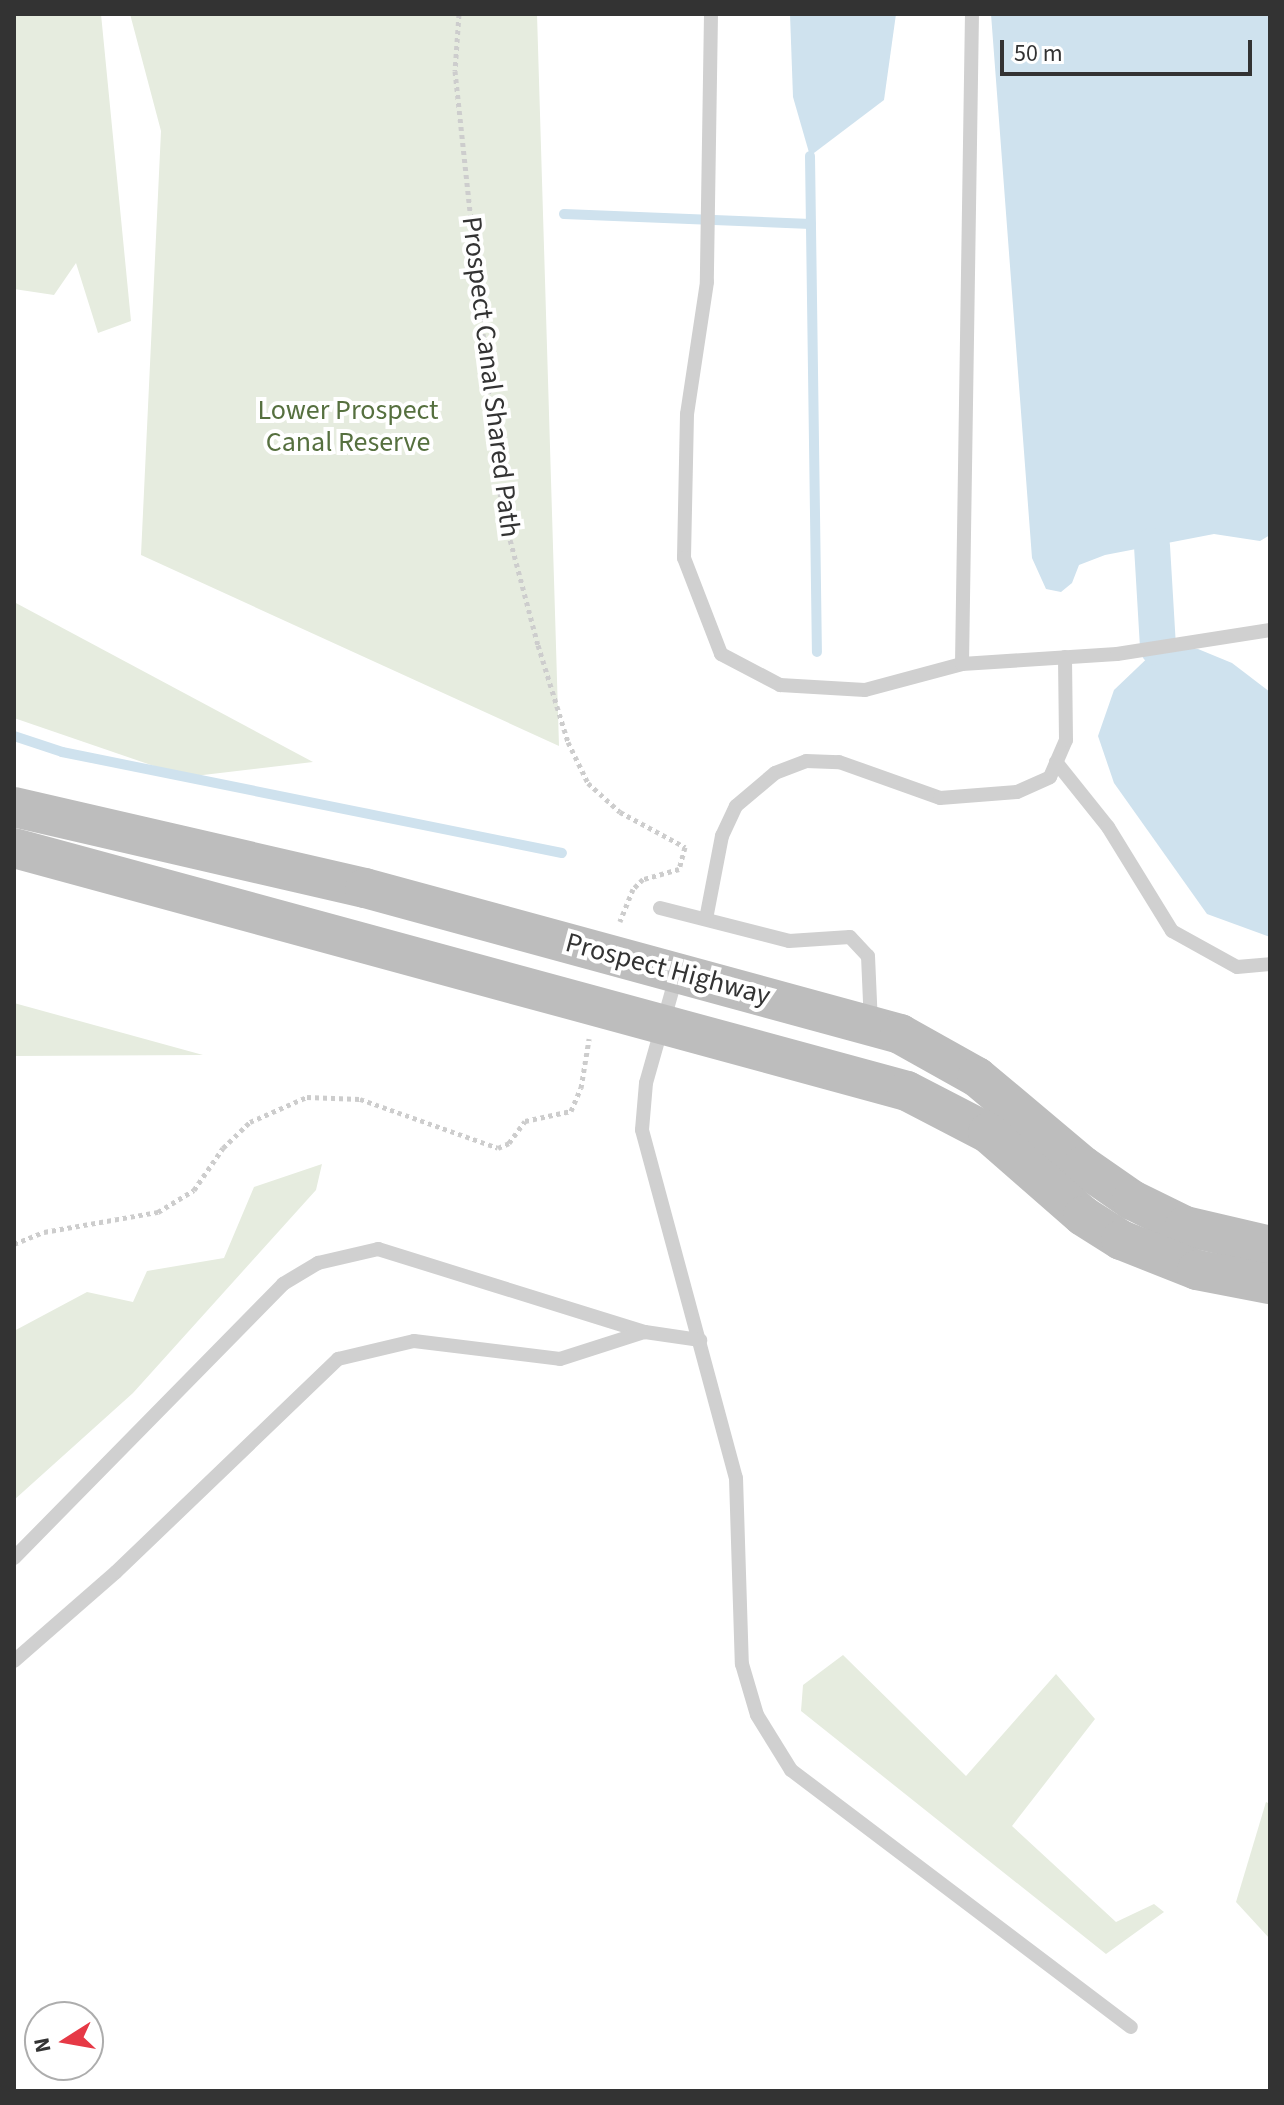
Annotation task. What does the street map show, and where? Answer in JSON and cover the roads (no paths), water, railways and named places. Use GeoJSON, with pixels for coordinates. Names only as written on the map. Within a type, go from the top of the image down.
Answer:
{"type":"FeatureCollection","features":[{"type":"Feature","properties":{"kind":"main road","name":"Prospect Highway"},"geometry":{"type":"LineString","coordinates":[[14,807],[365,888],[871,1025],[968,1071],[1108,1186],[1165,1219],[1270,1246]]}},
{"type":"Feature","properties":{"kind":"main road","name":"Prospect Highway"},"geometry":{"type":"LineString","coordinates":[[14,848],[929,1099],[988,1133],[1083,1216],[1121,1240],[1197,1270],[1270,1284]]}},
{"type":"Feature","properties":{"kind":"lane"},"geometry":{"type":"LineString","coordinates":[[711,14],[707,282],[687,414],[684,558],[721,654],[780,685],[865,690],[962,664],[1065,657],[1270,630]]}},
{"type":"Feature","properties":{"kind":"lane"},"geometry":{"type":"LineString","coordinates":[[962,664],[972,14]]}},
{"type":"Feature","properties":{"kind":"lane"},"geometry":{"type":"LineString","coordinates":[[706,919],[722,836],[736,806],[775,773],[806,761],[839,762],[940,798],[1017,792],[1050,777],[1066,740],[1065,657]]}},
{"type":"Feature","properties":{"kind":"lane"},"geometry":{"type":"LineString","coordinates":[[1056,762],[1108,827],[1172,931],[1237,967],[1270,964]]}},
{"type":"Feature","properties":{"kind":"lane"},"geometry":{"type":"LineString","coordinates":[[660,908],[789,941],[850,937],[868,956],[871,1025]]}},
{"type":"Feature","properties":{"kind":"lane"},"geometry":{"type":"LineString","coordinates":[[677,971],[646,1083],[642,1130],[736,1478],[742,1664],[757,1715],[791,1770],[1131,2027]]}},
{"type":"Feature","properties":{"kind":"lane"},"geometry":{"type":"LineString","coordinates":[[14,1558],[283,1284],[318,1263],[378,1249],[645,1332],[700,1340]]}},
{"type":"Feature","properties":{"kind":"lane"},"geometry":{"type":"LineString","coordinates":[[14,1661],[116,1572],[338,1359],[414,1341],[560,1359],[645,1332]]}},
{"type":"Feature","properties":{"kind":"water"},"geometry":{"type":"Polygon","coordinates":[[[790,14],[896,14],[884,100],[810,156],[793,97],[790,14]]]}},
{"type":"Feature","properties":{"kind":"water"},"geometry":{"type":"Polygon","coordinates":[[[991,14],[1270,14],[1270,535],[1260,541],[1214,534],[1105,555],[1079,565],[1072,583],[1061,592],[1046,589],[1032,558],[991,14]]]}},
{"type":"Feature","properties":{"kind":"water"},"geometry":{"type":"Polygon","coordinates":[[[1158,648],[1198,649],[1232,663],[1270,692],[1270,937],[1207,914],[1114,783],[1098,736],[1114,690],[1158,648]]]}},
{"type":"Feature","properties":{"kind":"waterway"},"geometry":{"type":"LineString","coordinates":[[810,156],[817,652]]}},
{"type":"Feature","properties":{"kind":"waterway"},"geometry":{"type":"LineString","coordinates":[[564,214],[811,224]]}},
{"type":"Feature","properties":{"kind":"waterway"},"geometry":{"type":"LineString","coordinates":[[1152,546],[1158,648]]}},
{"type":"Feature","properties":{"kind":"waterway"},"geometry":{"type":"LineString","coordinates":[[14,736],[62,752],[562,853]]}},
{"type":"Feature","properties":{"kind":"park label","name":"Lower Prospect Canal Reserve"},"geometry":{"type":"Point","coordinates":[348,426]}}]}
